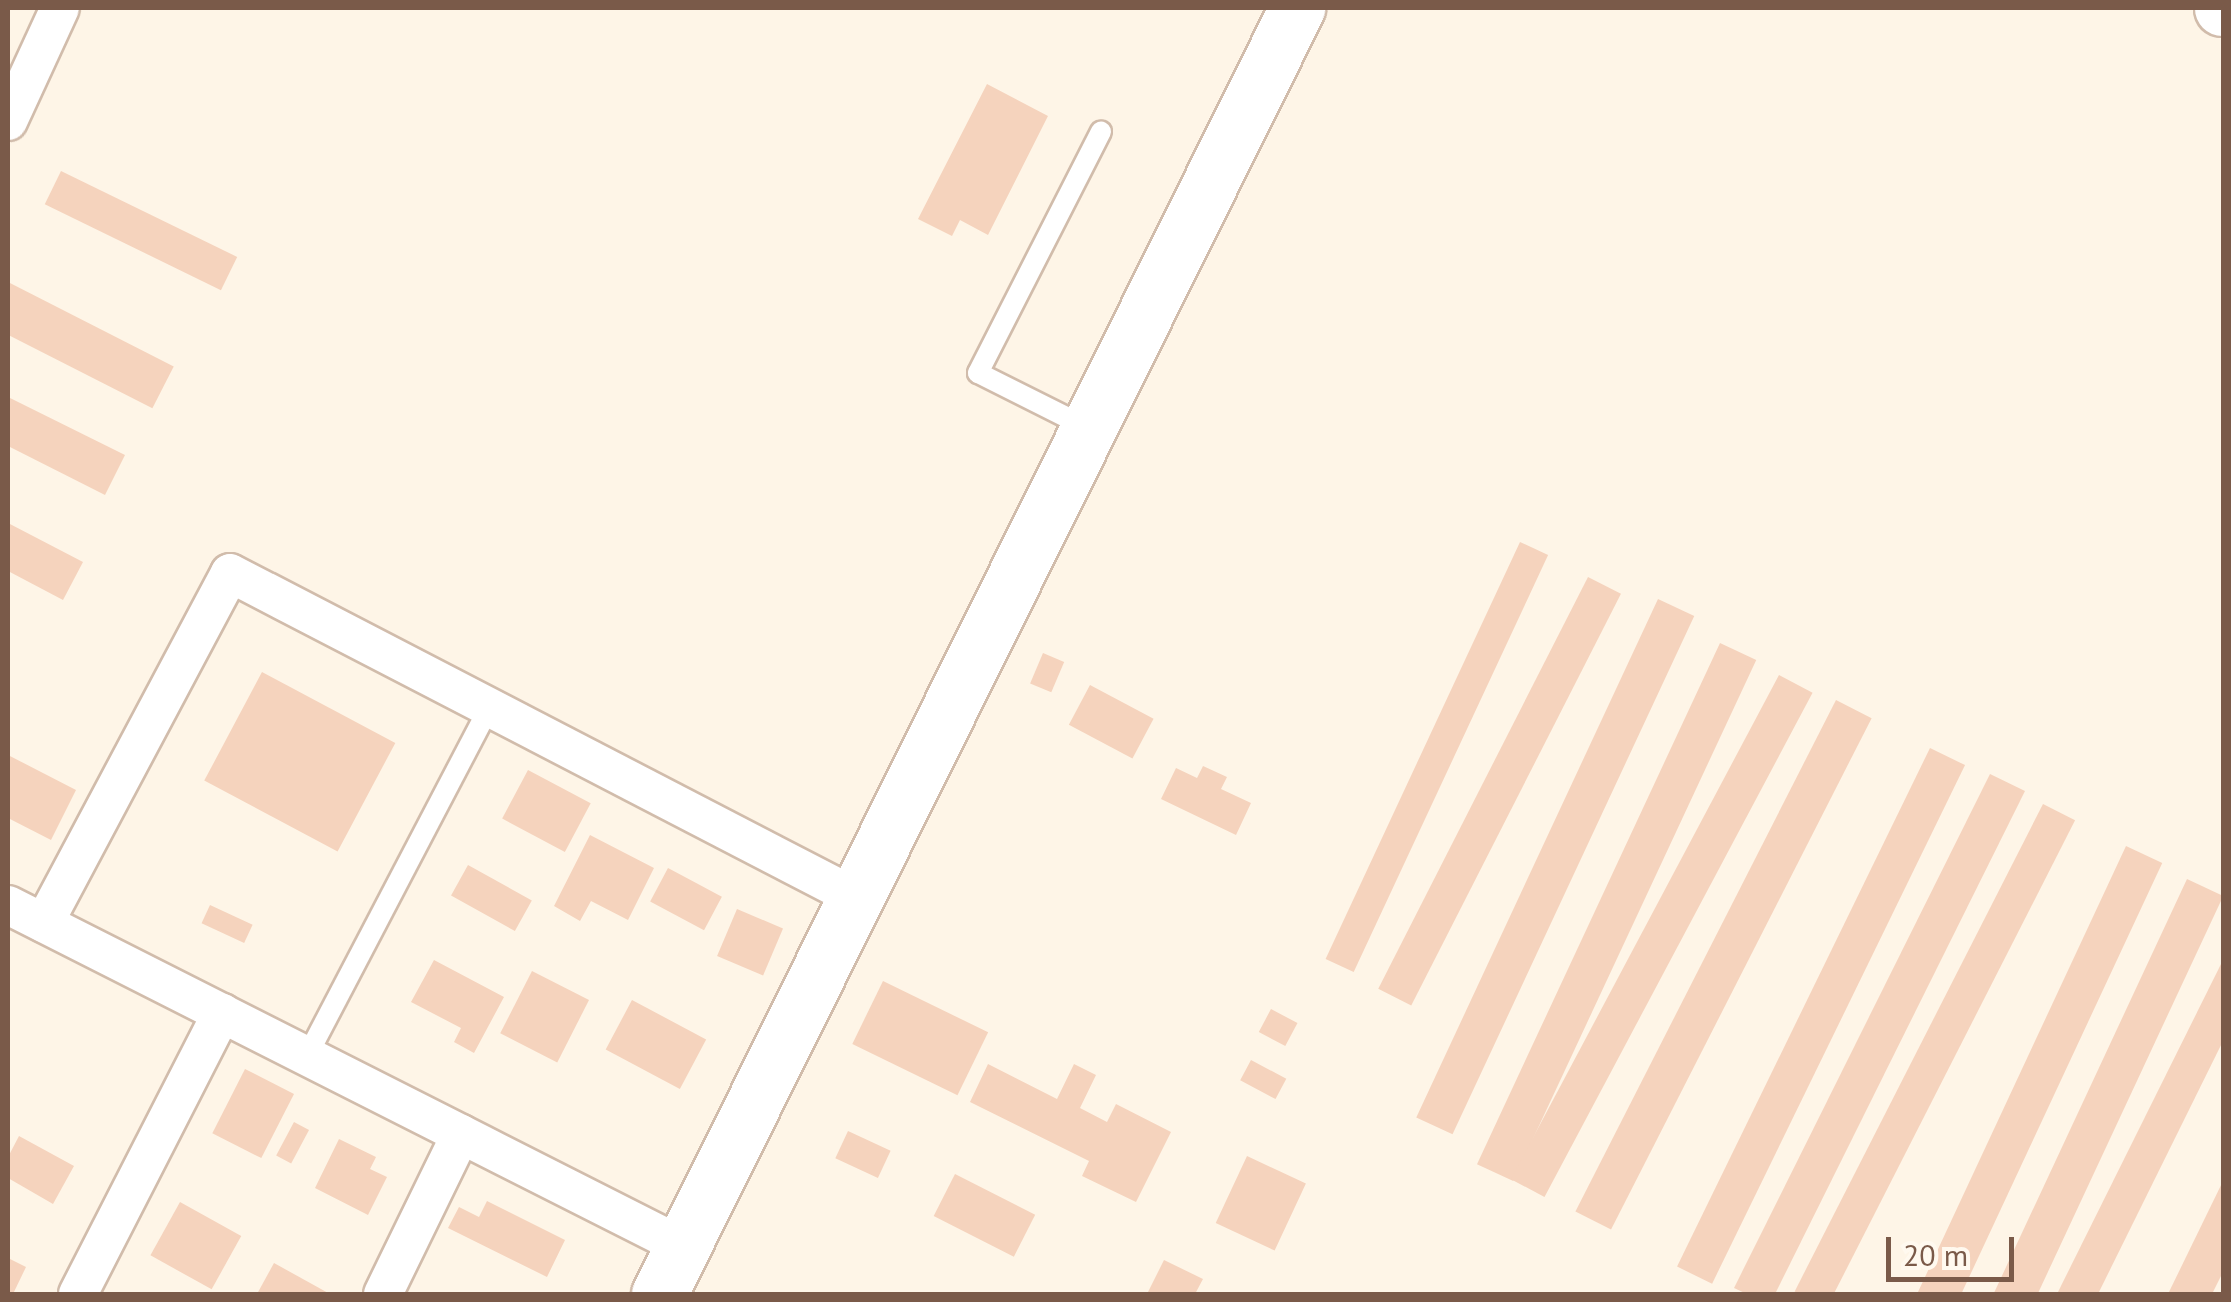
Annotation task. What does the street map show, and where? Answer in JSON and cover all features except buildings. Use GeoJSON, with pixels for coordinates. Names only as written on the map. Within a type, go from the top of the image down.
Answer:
{"type":"FeatureCollection","features":[{"type":"Feature","properties":{"kind":"street"},"geometry":{"type":"LineString","coordinates":[[8,121],[60,8]]}},
{"type":"Feature","properties":{"kind":"street"},"geometry":{"type":"LineString","coordinates":[[658,1294],[1297,8]]}},
{"type":"Feature","properties":{"kind":"street"},"geometry":{"type":"LineString","coordinates":[[44,923],[230,573],[855,897]]}},
{"type":"Feature","properties":{"kind":"street"},"geometry":{"type":"LineString","coordinates":[[8,904],[682,1246]]}},
{"type":"Feature","properties":{"kind":"street"},"geometry":{"type":"LineString","coordinates":[[78,1294],[222,1013]]}},
{"type":"Feature","properties":{"kind":"street"},"geometry":{"type":"LineString","coordinates":[[382,1294],[461,1134]]}},
{"type":"Feature","properties":{"kind":"lane"},"geometry":{"type":"LineString","coordinates":[[1088,428],[978,373],[1101,132]]}},
{"type":"Feature","properties":{"kind":"lane"},"geometry":{"type":"LineString","coordinates":[[307,1056],[489,708]]}}]}
